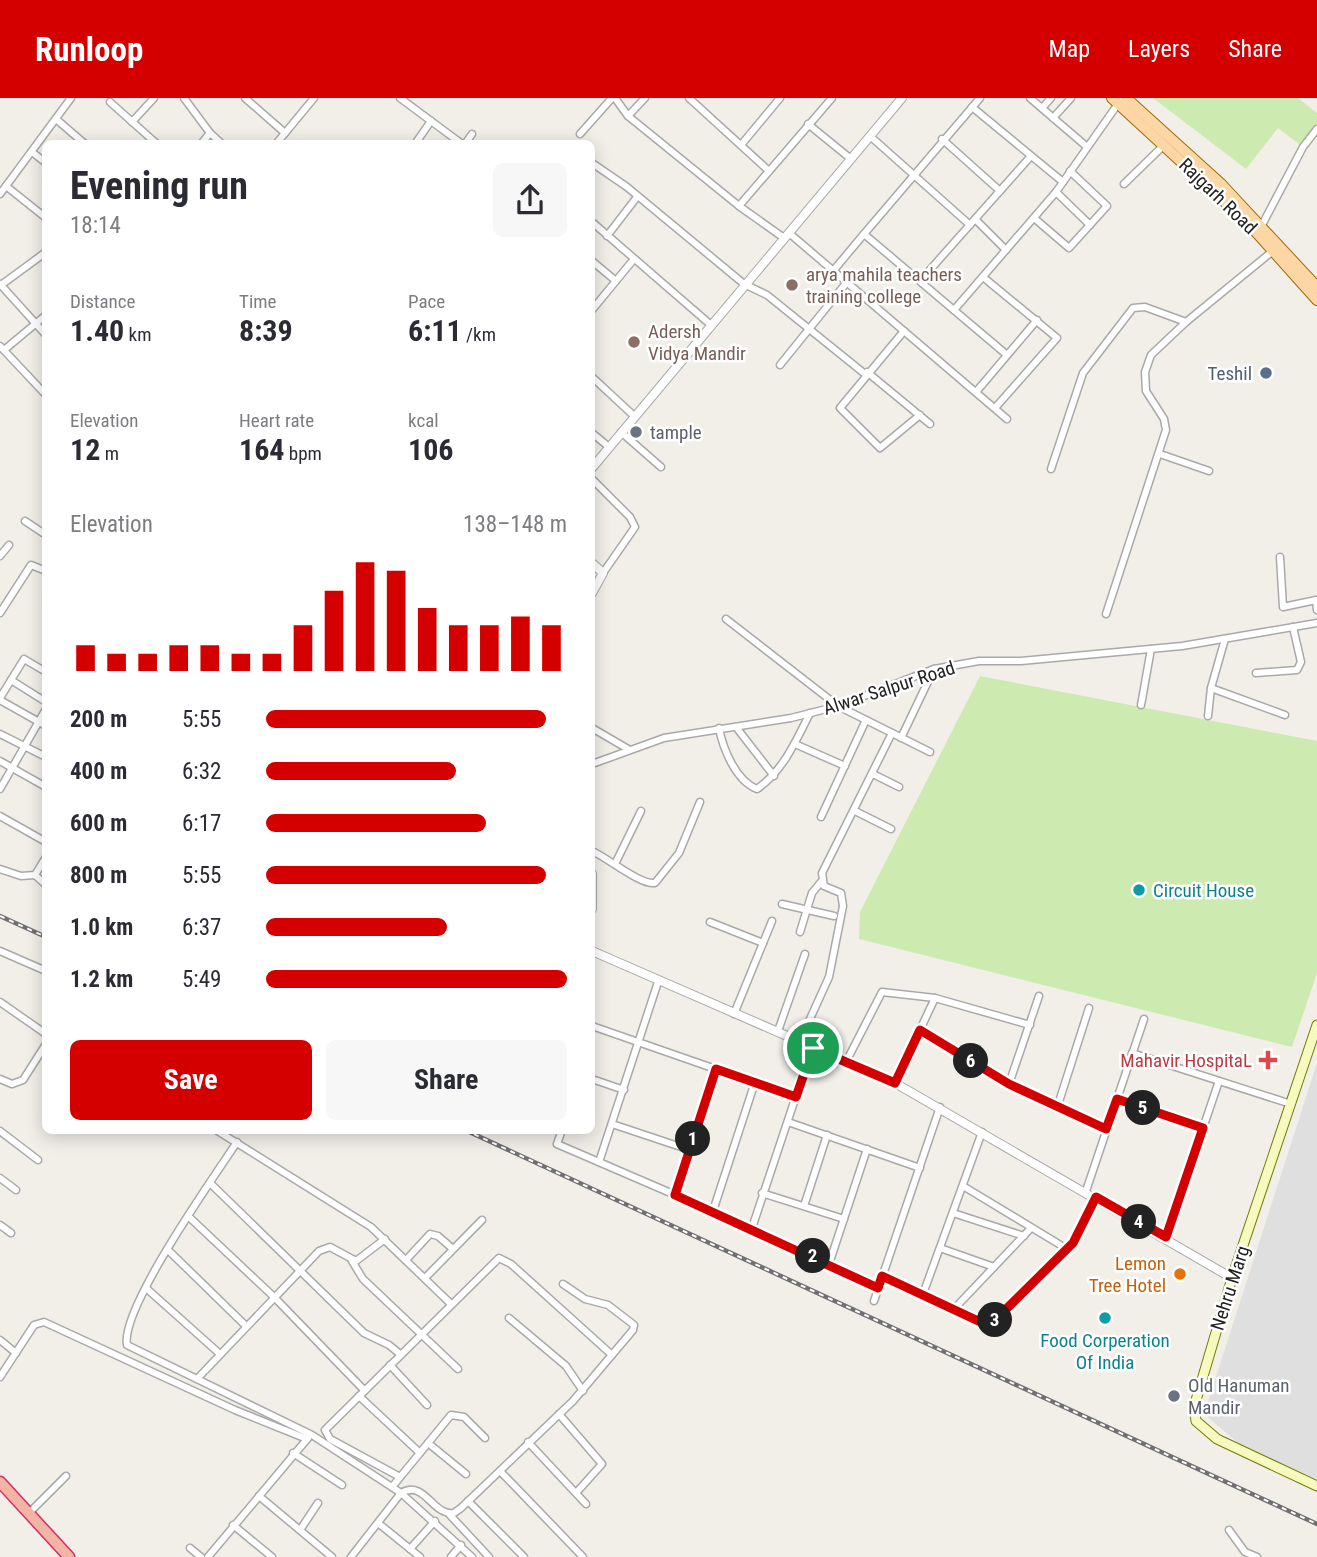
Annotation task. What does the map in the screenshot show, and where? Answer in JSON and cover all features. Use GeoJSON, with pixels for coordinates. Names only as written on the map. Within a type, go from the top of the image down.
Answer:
{"type":"FeatureCollection","features":[{"type":"Feature","properties":{"kind":"highway"},"geometry":{"type":"LineString","coordinates":[[0,1482],[69,1557]]}},
{"type":"Feature","properties":{"kind":"main road","name":"Rajgarh Road"},"geometry":{"type":"LineString","coordinates":[[1120,99],[1164,145],[1317,287]]}},
{"type":"Feature","properties":{"kind":"main road","name":"Rajgarh Road"},"geometry":{"type":"LineString","coordinates":[[1120,99],[1262,225],[1317,300]]}},
{"type":"Feature","properties":{"kind":"main road","name":"Nehru Marg"},"geometry":{"type":"LineString","coordinates":[[1317,1025],[1197,1389],[1196,1421],[1217,1439],[1317,1486]]}},
{"type":"Feature","properties":{"kind":"street"},"geometry":{"type":"LineString","coordinates":[[0,194],[71,98]]}},
{"type":"Feature","properties":{"kind":"street"},"geometry":{"type":"LineString","coordinates":[[132,122],[154,98]]}},
{"type":"Feature","properties":{"kind":"street"},"geometry":{"type":"LineString","coordinates":[[184,98],[209,133],[217,140]]}},
{"type":"Feature","properties":{"kind":"street"},"geometry":{"type":"LineString","coordinates":[[246,98],[285,132]]}},
{"type":"Feature","properties":{"kind":"street"},"geometry":{"type":"LineString","coordinates":[[279,140],[314,98]]}},
{"type":"Feature","properties":{"kind":"street"},"geometry":{"type":"LineString","coordinates":[[400,98],[457,140]]}},
{"type":"Feature","properties":{"kind":"street"},"geometry":{"type":"LineString","coordinates":[[580,134],[614,98],[628,116],[739,206],[834,271],[1007,419]]}},
{"type":"Feature","properties":{"kind":"street"},"geometry":{"type":"LineString","coordinates":[[628,116],[645,98]]}},
{"type":"Feature","properties":{"kind":"street"},"geometry":{"type":"LineString","coordinates":[[689,98],[769,171]]}},
{"type":"Feature","properties":{"kind":"street"},"geometry":{"type":"LineString","coordinates":[[741,145],[780,98]]}},
{"type":"Feature","properties":{"kind":"street"},"geometry":{"type":"LineString","coordinates":[[739,206],[832,98]]}},
{"type":"Feature","properties":{"kind":"street"},"geometry":{"type":"LineString","coordinates":[[595,464],[633,415],[902,98]]}},
{"type":"Feature","properties":{"kind":"street"},"geometry":{"type":"LineString","coordinates":[[834,271],[942,139],[980,98]]}},
{"type":"Feature","properties":{"kind":"street"},"geometry":{"type":"LineString","coordinates":[[1030,98],[1086,146]]}},
{"type":"Feature","properties":{"kind":"street"},"geometry":{"type":"LineString","coordinates":[[1042,108],[1051,98]]}},
{"type":"Feature","properties":{"kind":"street"},"geometry":{"type":"LineString","coordinates":[[1053,118],[1071,98]]}},
{"type":"Feature","properties":{"kind":"street"},"geometry":{"type":"LineString","coordinates":[[954,310],[1056,192],[1120,99]]}},
{"type":"Feature","properties":{"kind":"street"},"geometry":{"type":"LineString","coordinates":[[110,102],[152,140]]}},
{"type":"Feature","properties":{"kind":"street"},"geometry":{"type":"LineString","coordinates":[[972,107],[1063,182]]}},
{"type":"Feature","properties":{"kind":"street"},"geometry":{"type":"LineString","coordinates":[[56,119],[80,140]]}},
{"type":"Feature","properties":{"kind":"street"},"geometry":{"type":"LineString","coordinates":[[418,140],[431,121]]}},
{"type":"Feature","properties":{"kind":"street"},"geometry":{"type":"LineString","coordinates":[[808,124],[851,159]]}},
{"type":"Feature","properties":{"kind":"street"},"geometry":{"type":"LineString","coordinates":[[1262,225],[1303,147],[1317,130]]}},
{"type":"Feature","properties":{"kind":"street"},"geometry":{"type":"LineString","coordinates":[[204,140],[209,133]]}},
{"type":"Feature","properties":{"kind":"street"},"geometry":{"type":"LineString","coordinates":[[467,140],[472,134]]}},
{"type":"Feature","properties":{"kind":"street"},"geometry":{"type":"LineString","coordinates":[[870,136],[1006,250]]}},
{"type":"Feature","properties":{"kind":"street"},"geometry":{"type":"LineString","coordinates":[[942,139],[1000,191]]}},
{"type":"Feature","properties":{"kind":"street"},"geometry":{"type":"LineString","coordinates":[[1124,184],[1164,145]]}},
{"type":"Feature","properties":{"kind":"street"},"geometry":{"type":"LineString","coordinates":[[32,152],[42,160]]}},
{"type":"Feature","properties":{"kind":"street"},"geometry":{"type":"LineString","coordinates":[[920,281],[1031,156]]}},
{"type":"Feature","properties":{"kind":"street"},"geometry":{"type":"LineString","coordinates":[[595,165],[744,285],[767,295],[930,424]]}},
{"type":"Feature","properties":{"kind":"street"},"geometry":{"type":"LineString","coordinates":[[1034,218],[1069,248],[1107,206],[1070,171]]}},
{"type":"Feature","properties":{"kind":"street"},"geometry":{"type":"LineString","coordinates":[[6,186],[42,215]]}},
{"type":"Feature","properties":{"kind":"street"},"geometry":{"type":"LineString","coordinates":[[1056,192],[1090,225]]}},
{"type":"Feature","properties":{"kind":"street"},"geometry":{"type":"LineString","coordinates":[[607,236],[637,197]]}},
{"type":"Feature","properties":{"kind":"street"},"geometry":{"type":"LineString","coordinates":[[595,225],[711,325]]}},
{"type":"Feature","properties":{"kind":"street"},"geometry":{"type":"LineString","coordinates":[[864,234],[1007,355]]}},
{"type":"Feature","properties":{"kind":"street"},"geometry":{"type":"LineString","coordinates":[[1107,614],[1160,454],[1166,424],[1146,391],[1145,373],[1157,348],[1186,321],[1277,248]]}},
{"type":"Feature","properties":{"kind":"street"},"geometry":{"type":"LineString","coordinates":[[42,255],[1,285],[42,330]]}},
{"type":"Feature","properties":{"kind":"street"},"geometry":{"type":"LineString","coordinates":[[595,306],[634,259]]}},
{"type":"Feature","properties":{"kind":"street"},"geometry":{"type":"LineString","coordinates":[[595,264],[616,281]]}},
{"type":"Feature","properties":{"kind":"street"},"geometry":{"type":"LineString","coordinates":[[983,277],[1057,338],[995,408]]}},
{"type":"Feature","properties":{"kind":"street"},"geometry":{"type":"LineString","coordinates":[[780,365],[847,282]]}},
{"type":"Feature","properties":{"kind":"street"},"geometry":{"type":"LineString","coordinates":[[1051,469],[1083,373],[1133,308],[1146,307],[1186,321]]}},
{"type":"Feature","properties":{"kind":"street"},"geometry":{"type":"LineString","coordinates":[[42,318],[2,348],[42,391]]}},
{"type":"Feature","properties":{"kind":"street"},"geometry":{"type":"LineString","coordinates":[[976,392],[1037,320]]}},
{"type":"Feature","properties":{"kind":"street"},"geometry":{"type":"LineString","coordinates":[[904,331],[866,373],[840,408],[873,445],[885,446],[920,415]]}},
{"type":"Feature","properties":{"kind":"street"},"geometry":{"type":"LineString","coordinates":[[595,380],[633,415]]}},
{"type":"Feature","properties":{"kind":"street"},"geometry":{"type":"LineString","coordinates":[[621,432],[661,467]]}},
{"type":"Feature","properties":{"kind":"street"},"geometry":{"type":"LineString","coordinates":[[595,435],[609,447]]}},
{"type":"Feature","properties":{"kind":"street"},"geometry":{"type":"LineString","coordinates":[[1160,454],[1209,471]]}},
{"type":"Feature","properties":{"kind":"street"},"geometry":{"type":"LineString","coordinates":[[595,482],[630,517],[635,527],[595,588]]}},
{"type":"Feature","properties":{"kind":"street"},"geometry":{"type":"LineString","coordinates":[[25,521],[42,532]]}},
{"type":"Feature","properties":{"kind":"street"},"geometry":{"type":"LineString","coordinates":[[0,556],[9,545]]}},
{"type":"Feature","properties":{"kind":"street"},"geometry":{"type":"LineString","coordinates":[[1280,556],[1283,607],[1316,600],[1317,610]]}},
{"type":"Feature","properties":{"kind":"street"},"geometry":{"type":"LineString","coordinates":[[0,613],[32,565],[42,569]]}},
{"type":"Feature","properties":{"kind":"street"},"geometry":{"type":"LineString","coordinates":[[595,566],[603,573]]}},
{"type":"Feature","properties":{"kind":"street"},"geometry":{"type":"LineString","coordinates":[[726,619],[838,706],[930,752]]}},
{"type":"Feature","properties":{"kind":"street","name":"Alwar Salpur Road"},"geometry":{"type":"LineString","coordinates":[[595,763],[664,738],[736,727],[838,706],[934,669],[979,661],[1021,661],[1151,649],[1317,624]]}},
{"type":"Feature","properties":{"kind":"street"},"geometry":{"type":"LineString","coordinates":[[1256,673],[1297,670],[1301,662],[1293,627]]}},
{"type":"Feature","properties":{"kind":"street"},"geometry":{"type":"LineString","coordinates":[[1208,716],[1211,688],[1225,639]]}},
{"type":"Feature","properties":{"kind":"street"},"geometry":{"type":"LineString","coordinates":[[1141,705],[1151,649]]}},
{"type":"Feature","properties":{"kind":"street"},"geometry":{"type":"LineString","coordinates":[[42,670],[24,659],[0,699],[42,724]]}},
{"type":"Feature","properties":{"kind":"street"},"geometry":{"type":"LineString","coordinates":[[901,738],[934,669]]}},
{"type":"Feature","properties":{"kind":"street"},"geometry":{"type":"LineString","coordinates":[[11,680],[42,699]]}},
{"type":"Feature","properties":{"kind":"street"},"geometry":{"type":"LineString","coordinates":[[1211,688],[1285,715]]}},
{"type":"Feature","properties":{"kind":"street"},"geometry":{"type":"LineString","coordinates":[[719,728],[726,754],[751,787],[757,789],[774,776],[795,744],[810,713]]}},
{"type":"Feature","properties":{"kind":"street"},"geometry":{"type":"LineString","coordinates":[[0,789],[42,716]]}},
{"type":"Feature","properties":{"kind":"street"},"geometry":{"type":"LineString","coordinates":[[821,817],[866,720]]}},
{"type":"Feature","properties":{"kind":"street"},"geometry":{"type":"LineString","coordinates":[[736,727],[774,776]]}},
{"type":"Feature","properties":{"kind":"street"},"geometry":{"type":"LineString","coordinates":[[595,730],[628,749]]}},
{"type":"Feature","properties":{"kind":"street"},"geometry":{"type":"LineString","coordinates":[[800,932],[812,893],[821,882],[822,873],[892,733]]}},
{"type":"Feature","properties":{"kind":"street"},"geometry":{"type":"LineString","coordinates":[[0,734],[42,755]]}},
{"type":"Feature","properties":{"kind":"street"},"geometry":{"type":"LineString","coordinates":[[795,744],[845,766]]}},
{"type":"Feature","properties":{"kind":"street"},"geometry":{"type":"LineString","coordinates":[[0,761],[42,785]]}},
{"type":"Feature","properties":{"kind":"street"},"geometry":{"type":"LineString","coordinates":[[873,774],[899,787]]}},
{"type":"Feature","properties":{"kind":"street"},"geometry":{"type":"LineString","coordinates":[[595,852],[616,862],[643,881],[655,883],[679,853],[699,802]]}},
{"type":"Feature","properties":{"kind":"street"},"geometry":{"type":"LineString","coordinates":[[616,862],[641,811]]}},
{"type":"Feature","properties":{"kind":"street"},"geometry":{"type":"LineString","coordinates":[[855,811],[891,829]]}},
{"type":"Feature","properties":{"kind":"street"},"geometry":{"type":"LineString","coordinates":[[0,816],[42,840]]}},
{"type":"Feature","properties":{"kind":"street"},"geometry":{"type":"LineString","coordinates":[[34,875],[42,863]]}},
{"type":"Feature","properties":{"kind":"street"},"geometry":{"type":"LineString","coordinates":[[0,869],[21,876],[34,875],[42,882]]}},
{"type":"Feature","properties":{"kind":"street"},"geometry":{"type":"LineString","coordinates":[[800,1041],[829,977],[843,905],[841,893],[821,882]]}},
{"type":"Feature","properties":{"kind":"street"},"geometry":{"type":"LineString","coordinates":[[782,904],[834,916]]}},
{"type":"Feature","properties":{"kind":"street"},"geometry":{"type":"LineString","coordinates":[[734,1014],[772,921]]}},
{"type":"Feature","properties":{"kind":"street"},"geometry":{"type":"LineString","coordinates":[[709,922],[762,943]]}},
{"type":"Feature","properties":{"kind":"street"},"geometry":{"type":"LineString","coordinates":[[0,951],[42,969]]}},
{"type":"Feature","properties":{"kind":"street"},"geometry":{"type":"LineString","coordinates":[[595,952],[895,1083],[1166,1237],[1232,1278]]}},
{"type":"Feature","properties":{"kind":"street"},"geometry":{"type":"LineString","coordinates":[[778,1031],[806,954]]}},
{"type":"Feature","properties":{"kind":"street"},"geometry":{"type":"LineString","coordinates":[[599,1162],[659,982]]}},
{"type":"Feature","properties":{"kind":"street"},"geometry":{"type":"LineString","coordinates":[[846,1062],[882,992],[935,998],[1030,1025]]}},
{"type":"Feature","properties":{"kind":"street"},"geometry":{"type":"LineString","coordinates":[[0,993],[2,1004],[42,1031]]}},
{"type":"Feature","properties":{"kind":"street"},"geometry":{"type":"LineString","coordinates":[[1009,1084],[1039,996]]}},
{"type":"Feature","properties":{"kind":"street"},"geometry":{"type":"LineString","coordinates":[[895,1083],[935,998]]}},
{"type":"Feature","properties":{"kind":"street"},"geometry":{"type":"LineString","coordinates":[[1057,1108],[1089,1008]]}},
{"type":"Feature","properties":{"kind":"street"},"geometry":{"type":"LineString","coordinates":[[1086,1191],[1144,1019]]}},
{"type":"Feature","properties":{"kind":"street"},"geometry":{"type":"LineString","coordinates":[[595,1027],[796,1097]]}},
{"type":"Feature","properties":{"kind":"street"},"geometry":{"type":"LineString","coordinates":[[920,1030],[1009,1084],[1106,1129]]}},
{"type":"Feature","properties":{"kind":"street"},"geometry":{"type":"LineString","coordinates":[[751,1228],[813,1048]]}},
{"type":"Feature","properties":{"kind":"street"},"geometry":{"type":"LineString","coordinates":[[0,1079],[12,1084],[23,1080],[42,1050]]}},
{"type":"Feature","properties":{"kind":"street"},"geometry":{"type":"LineString","coordinates":[[1132,1053],[1292,1104]]}},
{"type":"Feature","properties":{"kind":"street"},"geometry":{"type":"LineString","coordinates":[[675,1195],[716,1069]]}},
{"type":"Feature","properties":{"kind":"street"},"geometry":{"type":"LineString","coordinates":[[595,1080],[624,1090]]}},
{"type":"Feature","properties":{"kind":"street"},"geometry":{"type":"LineString","coordinates":[[713,1211],[755,1082]]}},
{"type":"Feature","properties":{"kind":"street"},"geometry":{"type":"LineString","coordinates":[[1166,1237],[1219,1082]]}},
{"type":"Feature","properties":{"kind":"street"},"geometry":{"type":"LineString","coordinates":[[1117,1099],[1203,1128]]}},
{"type":"Feature","properties":{"kind":"street"},"geometry":{"type":"LineString","coordinates":[[874,1301],[940,1107]]}},
{"type":"Feature","properties":{"kind":"street"},"geometry":{"type":"LineString","coordinates":[[788,1122],[920,1168]]}},
{"type":"Feature","properties":{"kind":"street"},"geometry":{"type":"LineString","coordinates":[[612,1124],[690,1150]]}},
{"type":"Feature","properties":{"kind":"street"},"geometry":{"type":"LineString","coordinates":[[0,1131],[38,1160]]}},
{"type":"Feature","properties":{"kind":"street"},"geometry":{"type":"LineString","coordinates":[[923,1294],[982,1132]]}},
{"type":"Feature","properties":{"kind":"street"},"geometry":{"type":"LineString","coordinates":[[223,1134],[371,1227],[450,1304]]}},
{"type":"Feature","properties":{"kind":"street"},"geometry":{"type":"LineString","coordinates":[[561,1134],[557,1144],[751,1228],[878,1288]]}},
{"type":"Feature","properties":{"kind":"street"},"geometry":{"type":"LineString","coordinates":[[804,1206],[827,1135]]}},
{"type":"Feature","properties":{"kind":"street"},"geometry":{"type":"LineString","coordinates":[[237,1142],[188,1216],[146,1288],[128,1330],[127,1345],[309,1437],[392,1487],[435,1521],[472,1557]]}},
{"type":"Feature","properties":{"kind":"street"},"geometry":{"type":"LineString","coordinates":[[829,1264],[867,1149]]}},
{"type":"Feature","properties":{"kind":"street"},"geometry":{"type":"LineString","coordinates":[[0,1178],[16,1190]]}},
{"type":"Feature","properties":{"kind":"street"},"geometry":{"type":"LineString","coordinates":[[210,1183],[364,1333],[389,1345],[400,1354]]}},
{"type":"Feature","properties":{"kind":"street"},"geometry":{"type":"LineString","coordinates":[[963,1186],[1067,1250]]}},
{"type":"Feature","properties":{"kind":"street"},"geometry":{"type":"LineString","coordinates":[[762,1193],[844,1219]]}},
{"type":"Feature","properties":{"kind":"street"},"geometry":{"type":"LineString","coordinates":[[882,1276],[989,1326],[1073,1243],[1096,1197]]}},
{"type":"Feature","properties":{"kind":"street"},"geometry":{"type":"LineString","coordinates":[[953,1213],[1024,1236]]}},
{"type":"Feature","properties":{"kind":"street"},"geometry":{"type":"LineString","coordinates":[[188,1216],[274,1297],[420,1453]]}},
{"type":"Feature","properties":{"kind":"street"},"geometry":{"type":"LineString","coordinates":[[425,1278],[482,1220]]}},
{"type":"Feature","properties":{"kind":"street"},"geometry":{"type":"LineString","coordinates":[[0,1225],[11,1233]]}},
{"type":"Feature","properties":{"kind":"street"},"geometry":{"type":"LineString","coordinates":[[954,1309],[1031,1228]]}},
{"type":"Feature","properties":{"kind":"street"},"geometry":{"type":"LineString","coordinates":[[406,1260],[430,1234],[438,1236],[453,1249]]}},
{"type":"Feature","properties":{"kind":"street"},"geometry":{"type":"LineString","coordinates":[[352,1261],[361,1259],[385,1239]]}},
{"type":"Feature","properties":{"kind":"street"},"geometry":{"type":"LineString","coordinates":[[197,1379],[325,1247],[335,1248],[352,1261],[363,1279],[422,1332],[458,1369]]}},
{"type":"Feature","properties":{"kind":"street"},"geometry":{"type":"LineString","coordinates":[[940,1248],[994,1267]]}},
{"type":"Feature","properties":{"kind":"street"},"geometry":{"type":"LineString","coordinates":[[168,1250],[246,1326]]}},
{"type":"Feature","properties":{"kind":"street"},"geometry":{"type":"LineString","coordinates":[[400,1477],[325,1433],[327,1427],[494,1261],[504,1259],[612,1355]]}},
{"type":"Feature","properties":{"kind":"street"},"geometry":{"type":"LineString","coordinates":[[449,1514],[468,1501],[583,1391],[632,1330],[633,1322],[603,1302],[585,1299],[563,1284]]}},
{"type":"Feature","properties":{"kind":"street"},"geometry":{"type":"LineString","coordinates":[[146,1288],[220,1354]]}},
{"type":"Feature","properties":{"kind":"street"},"geometry":{"type":"LineString","coordinates":[[509,1318],[566,1366],[583,1391]]}},
{"type":"Feature","properties":{"kind":"street"},"geometry":{"type":"LineString","coordinates":[[0,1377],[34,1325],[44,1322],[235,1410],[309,1437]]}},
{"type":"Feature","properties":{"kind":"street"},"geometry":{"type":"LineString","coordinates":[[0,1340],[16,1353]]}},
{"type":"Feature","properties":{"kind":"street"},"geometry":{"type":"LineString","coordinates":[[390,1365],[427,1405]]}},
{"type":"Feature","properties":{"kind":"street"},"geometry":{"type":"LineString","coordinates":[[392,1487],[454,1414],[464,1418],[485,1438]]}},
{"type":"Feature","properties":{"kind":"street"},"geometry":{"type":"LineString","coordinates":[[559,1414],[602,1464],[576,1493]]}},
{"type":"Feature","properties":{"kind":"street"},"geometry":{"type":"LineString","coordinates":[[208,1557],[309,1437]]}},
{"type":"Feature","properties":{"kind":"street"},"geometry":{"type":"LineString","coordinates":[[528,1442],[586,1504]]}},
{"type":"Feature","properties":{"kind":"street"},"geometry":{"type":"LineString","coordinates":[[428,1443],[466,1474]]}},
{"type":"Feature","properties":{"kind":"street"},"geometry":{"type":"LineString","coordinates":[[293,1453],[342,1485]]}},
{"type":"Feature","properties":{"kind":"street"},"geometry":{"type":"LineString","coordinates":[[500,1471],[583,1557]]}},
{"type":"Feature","properties":{"kind":"street"},"geometry":{"type":"LineString","coordinates":[[28,1514],[66,1476]]}},
{"type":"Feature","properties":{"kind":"street"},"geometry":{"type":"LineString","coordinates":[[351,1557],[401,1493],[413,1488],[449,1514],[489,1557]]}},
{"type":"Feature","properties":{"kind":"street"},"geometry":{"type":"LineString","coordinates":[[259,1496],[332,1557]]}},
{"type":"Feature","properties":{"kind":"street"},"geometry":{"type":"LineString","coordinates":[[468,1501],[524,1557]]}},
{"type":"Feature","properties":{"kind":"street"},"geometry":{"type":"LineString","coordinates":[[300,1530],[318,1503]]}},
{"type":"Feature","properties":{"kind":"street"},"geometry":{"type":"LineString","coordinates":[[410,1549],[435,1521]]}},
{"type":"Feature","properties":{"kind":"street"},"geometry":{"type":"LineString","coordinates":[[378,1523],[420,1557]]}},
{"type":"Feature","properties":{"kind":"street"},"geometry":{"type":"LineString","coordinates":[[233,1525],[272,1557]]}},
{"type":"Feature","properties":{"kind":"street"},"geometry":{"type":"LineString","coordinates":[[1229,1530],[1245,1552],[1256,1557]]}},
{"type":"Feature","properties":{"kind":"street"},"geometry":{"type":"LineString","coordinates":[[450,1557],[461,1545]]}},
{"type":"Feature","properties":{"kind":"street"},"geometry":{"type":"LineString","coordinates":[[190,1548],[201,1557]]}},
{"type":"Feature","properties":{"kind":"shaded area"},"geometry":{"type":"Polygon","coordinates":[[[1317,1063],[1317,1483],[1252,1455],[1204,1414],[1317,1063]]]}},
{"type":"Feature","properties":{"kind":"green space"},"geometry":{"type":"Polygon","coordinates":[[[1153,98],[1298,98],[1317,113],[1317,129],[1303,147],[1278,128],[1246,169],[1153,98]]]}},
{"type":"Feature","properties":{"kind":"green space"},"geometry":{"type":"Polygon","coordinates":[[[980,676],[1317,741],[1317,973],[1292,1047],[859,939],[860,912],[980,676]]]}},
{"type":"Feature","properties":{"kind":"railway"},"geometry":{"type":"LineString","coordinates":[[0,916],[42,935]]}},
{"type":"Feature","properties":{"kind":"railway"},"geometry":{"type":"LineString","coordinates":[[474,1134],[1317,1524]]}},
{"type":"Feature","properties":{"kind":"place","name":"arya mahila teachers training college"},"geometry":{"type":"Point","coordinates":[792,285]}},
{"type":"Feature","properties":{"kind":"place","name":"Adersh Vidya Mandir"},"geometry":{"type":"Point","coordinates":[634,342]}},
{"type":"Feature","properties":{"kind":"place","name":"Teshil"},"geometry":{"type":"Point","coordinates":[1266,373]}},
{"type":"Feature","properties":{"kind":"place","name":"tample"},"geometry":{"type":"Point","coordinates":[636,432]}},
{"type":"Feature","properties":{"kind":"place","name":"Circuit House"},"geometry":{"type":"Point","coordinates":[1139,890]}},
{"type":"Feature","properties":{"kind":"place","name":"Mahavir HospitaL"},"geometry":{"type":"Point","coordinates":[1268,1060]}},
{"type":"Feature","properties":{"kind":"place","name":"Lemon Tree Hotel"},"geometry":{"type":"Point","coordinates":[1180,1274]}},
{"type":"Feature","properties":{"kind":"place","name":"Food Corperation Of India"},"geometry":{"type":"Point","coordinates":[1105,1318]}},
{"type":"Feature","properties":{"kind":"place","name":"Old Hanuman Mandir"},"geometry":{"type":"Point","coordinates":[1174,1396]}},
{"type":"Feature","properties":{"kind":"route"},"geometry":{"type":"LineString","coordinates":[[920,1030],[1048,1105],[1106,1129],[1117,1099],[1203,1128],[1166,1237],[1096,1197],[1073,1243],[989,1326],[882,1276],[878,1288],[675,1195],[716,1069],[796,1097],[813,1048],[895,1083],[920,1030]]}}]}
